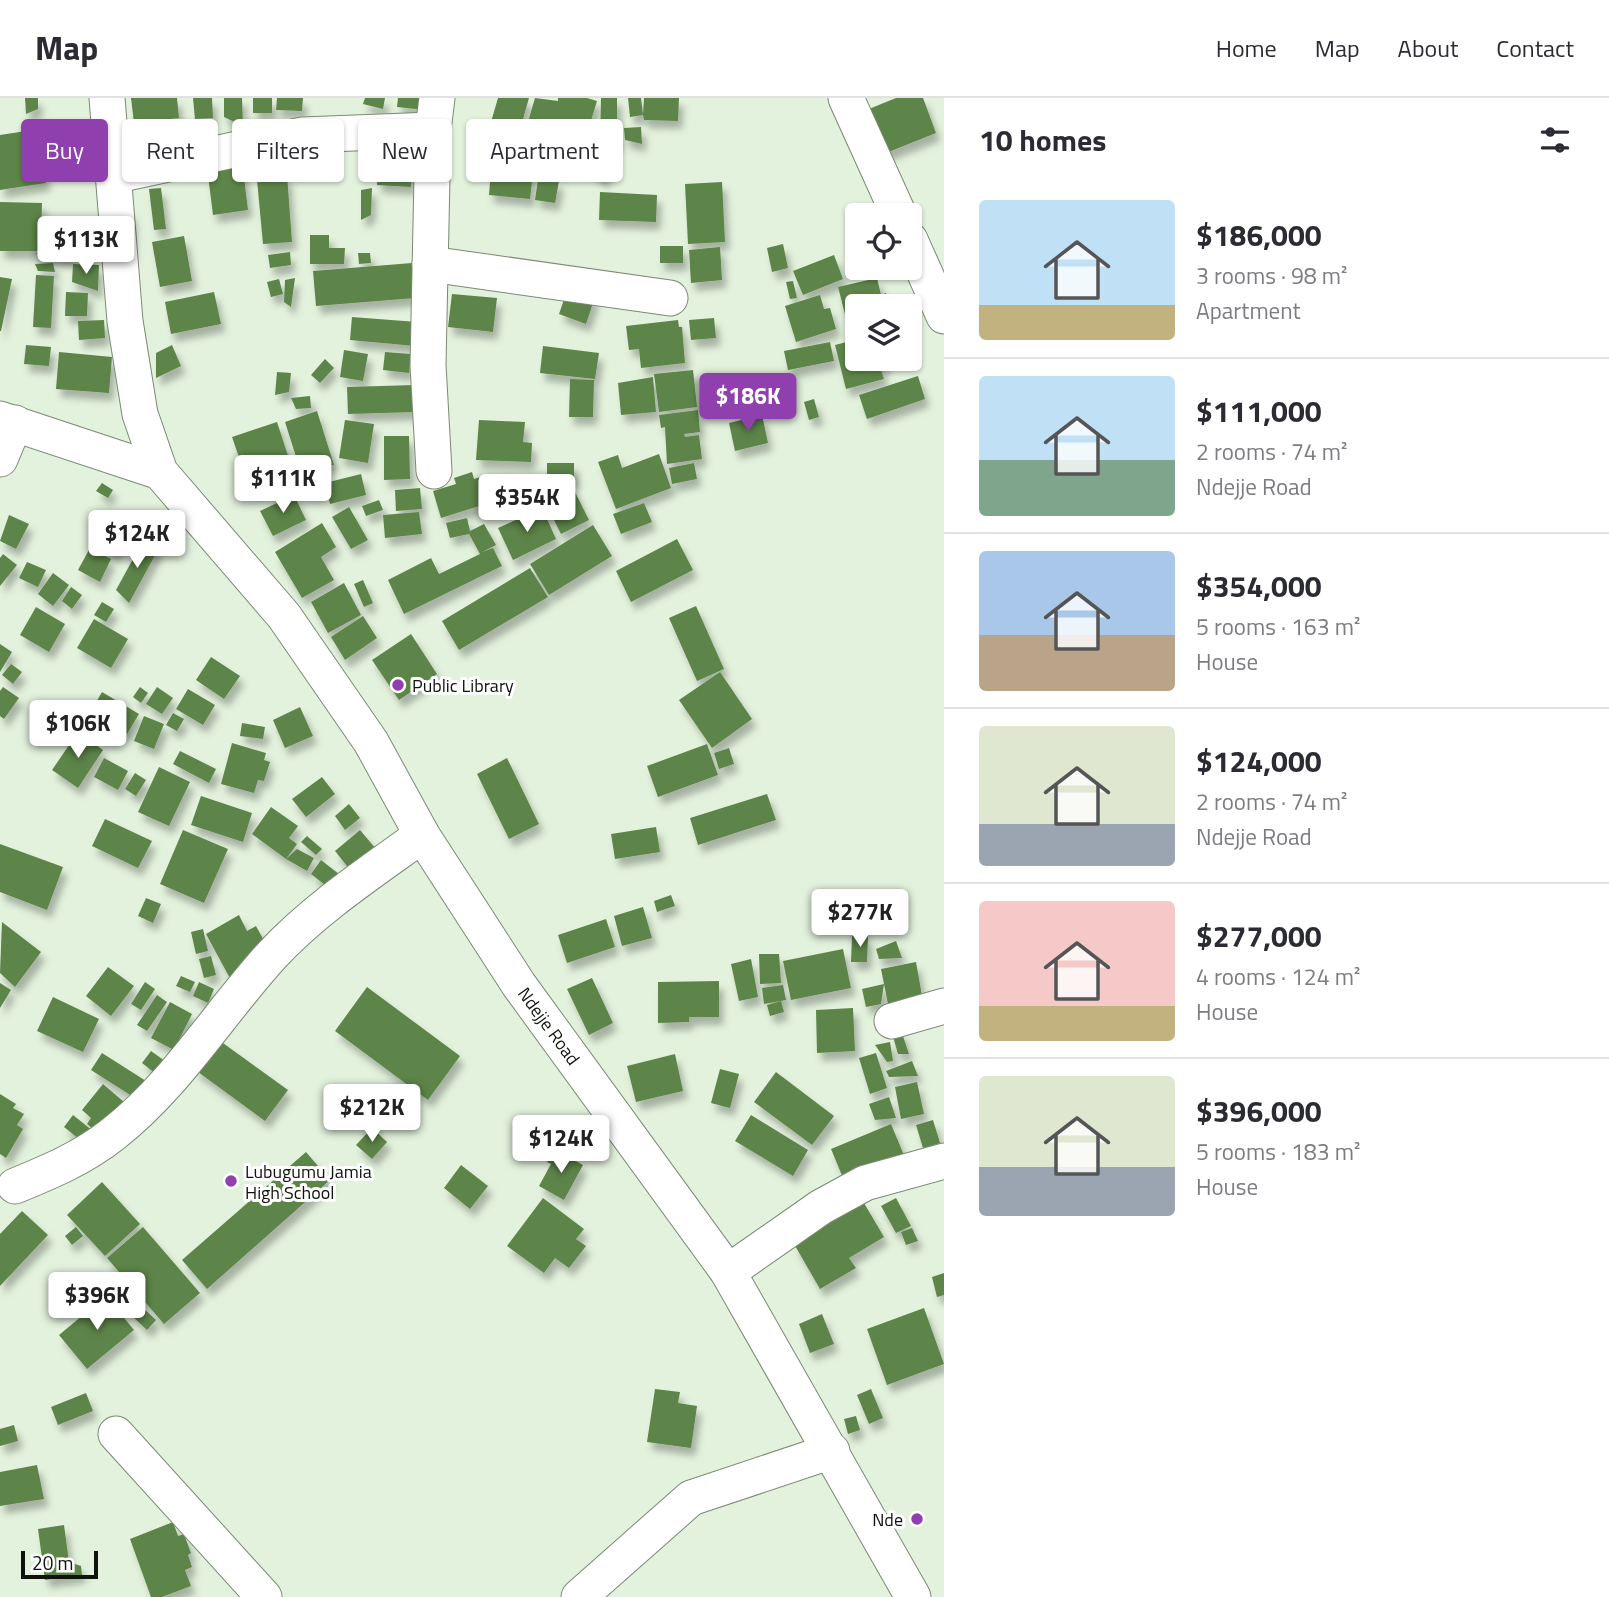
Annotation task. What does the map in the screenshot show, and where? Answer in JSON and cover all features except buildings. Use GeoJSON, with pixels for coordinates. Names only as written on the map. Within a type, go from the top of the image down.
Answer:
{"type":"FeatureCollection","features":[{"type":"Feature","properties":{"kind":"street"},"geometry":{"type":"LineString","coordinates":[[107,98],[125,321],[138,401],[160,472]]}},
{"type":"Feature","properties":{"kind":"street"},"geometry":{"type":"LineString","coordinates":[[846,98],[894,203]]}},
{"type":"Feature","properties":{"kind":"street"},"geometry":{"type":"LineString","coordinates":[[113,176],[302,135],[435,114],[428,387],[434,471]]}},
{"type":"Feature","properties":{"kind":"street"},"geometry":{"type":"LineString","coordinates":[[430,264],[670,298]]}},
{"type":"Feature","properties":{"kind":"street"},"geometry":{"type":"LineString","coordinates":[[922,267],[944,316]]}},
{"type":"Feature","properties":{"kind":"street"},"geometry":{"type":"LineString","coordinates":[[0,459],[8,421],[160,472]]}},
{"type":"Feature","properties":{"kind":"street","name":"Ndejje Road"},"geometry":{"type":"LineString","coordinates":[[160,472],[284,616],[370,743],[422,835],[519,985],[728,1272],[913,1597]]}},
{"type":"Feature","properties":{"kind":"street"},"geometry":{"type":"LineString","coordinates":[[15,1186],[68,1164],[113,1134],[157,1093],[274,954],[333,900],[422,835]]}},
{"type":"Feature","properties":{"kind":"street"},"geometry":{"type":"LineString","coordinates":[[892,1021],[944,1006]]}},
{"type":"Feature","properties":{"kind":"street"},"geometry":{"type":"LineString","coordinates":[[728,1272],[821,1207],[865,1183],[944,1161]]}},
{"type":"Feature","properties":{"kind":"street"},"geometry":{"type":"LineString","coordinates":[[117,1434],[264,1597]]}},
{"type":"Feature","properties":{"kind":"street"},"geometry":{"type":"LineString","coordinates":[[579,1597],[691,1498],[832,1451]]}},
{"type":"Feature","properties":{"kind":"place","name":"Public Library"},"geometry":{"type":"Point","coordinates":[398,685]}},
{"type":"Feature","properties":{"kind":"place","name":"Lubugumu Jamia High School"},"geometry":{"type":"Point","coordinates":[231,1181]}},
{"type":"Feature","properties":{"kind":"place","name":"Nde"},"geometry":{"type":"Point","coordinates":[917,1519]}}]}
